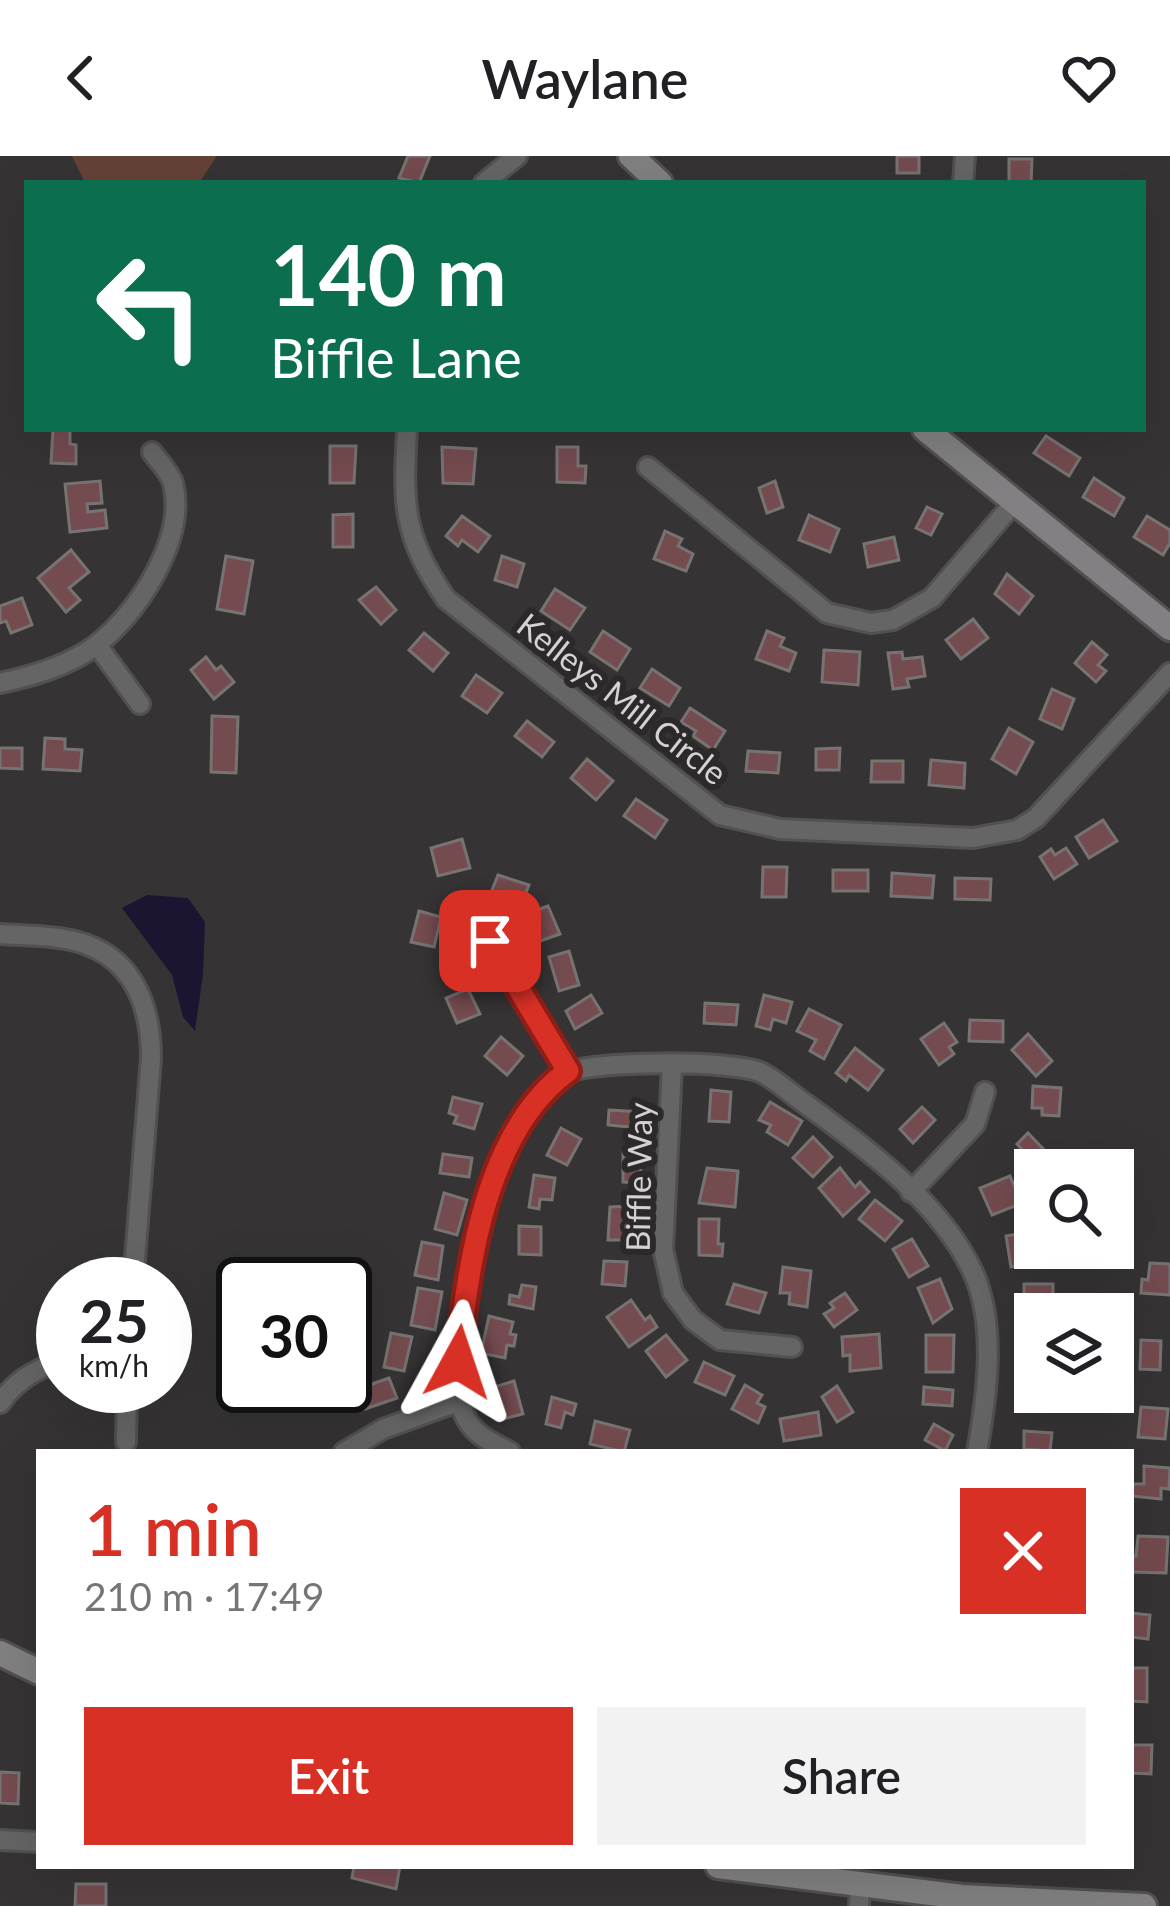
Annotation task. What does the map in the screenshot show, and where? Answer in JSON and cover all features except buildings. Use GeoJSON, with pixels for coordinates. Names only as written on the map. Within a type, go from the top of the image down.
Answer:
{"type":"FeatureCollection","features":[{"type":"Feature","properties":{"kind":"main road"},"geometry":{"type":"LineString","coordinates":[[631,156],[657,180]]}},
{"type":"Feature","properties":{"kind":"main road"},"geometry":{"type":"LineString","coordinates":[[929,432],[1170,628]]}},
{"type":"Feature","properties":{"kind":"main road"},"geometry":{"type":"LineString","coordinates":[[0,1653],[36,1671]]}},
{"type":"Feature","properties":{"kind":"main road"},"geometry":{"type":"LineString","coordinates":[[735,1869],[860,1896],[1144,1906]]}},
{"type":"Feature","properties":{"kind":"street"},"geometry":{"type":"LineString","coordinates":[[488,180],[517,156]]}},
{"type":"Feature","properties":{"kind":"street","name":"Kelleys Mill Circle"},"geometry":{"type":"LineString","coordinates":[[407,432],[406,519],[421,562],[446,599],[720,814],[780,829],[973,838],[1017,830],[1036,818],[1170,673]]}},
{"type":"Feature","properties":{"kind":"street"},"geometry":{"type":"LineString","coordinates":[[0,683],[34,676],[97,645],[154,577],[170,540],[174,516],[172,480],[152,452]]}},
{"type":"Feature","properties":{"kind":"street"},"geometry":{"type":"LineString","coordinates":[[648,467],[827,613],[871,623],[914,611],[932,598],[1013,504]]}},
{"type":"Feature","properties":{"kind":"street"},"geometry":{"type":"LineString","coordinates":[[97,645],[140,704]]}},
{"type":"Feature","properties":{"kind":"street"},"geometry":{"type":"LineString","coordinates":[[0,934],[85,944],[121,966],[140,993],[151,1024],[151,1058],[135,1257]]}},
{"type":"Feature","properties":{"kind":"street"},"geometry":{"type":"LineString","coordinates":[[490,941],[568,1071]]}},
{"type":"Feature","properties":{"kind":"street"},"geometry":{"type":"LineString","coordinates":[[505,1449],[467,1421],[460,1401],[458,1362],[464,1299],[498,1168],[514,1129],[552,1082],[568,1071],[609,1064],[736,1066],[760,1071],[859,1144],[911,1192],[949,1232],[974,1274],[987,1328],[977,1449]]}},
{"type":"Feature","properties":{"kind":"street","name":"Biffle Way"},"geometry":{"type":"LineString","coordinates":[[672,1066],[663,1249],[673,1293],[693,1320],[720,1340],[792,1347]]}},
{"type":"Feature","properties":{"kind":"street"},"geometry":{"type":"LineString","coordinates":[[911,1192],[975,1124],[985,1092]]}},
{"type":"Feature","properties":{"kind":"street"},"geometry":{"type":"LineString","coordinates":[[0,1403],[12,1386],[36,1369]]}},
{"type":"Feature","properties":{"kind":"street"},"geometry":{"type":"LineString","coordinates":[[349,1449],[383,1429],[460,1401]]}},
{"type":"Feature","properties":{"kind":"street"},"geometry":{"type":"LineString","coordinates":[[126,1442],[127,1413]]}},
{"type":"Feature","properties":{"kind":"street"},"geometry":{"type":"LineString","coordinates":[[0,1840],[36,1842]]}},
{"type":"Feature","properties":{"kind":"shaded area"},"geometry":{"type":"Polygon","coordinates":[[[72,156],[217,156],[201,180],[84,180],[72,156]]]}},
{"type":"Feature","properties":{"kind":"shaded area"},"geometry":{"type":"Polygon","coordinates":[[[147,895],[188,898],[205,922],[195,1031],[183,1017],[172,975],[122,908],[147,895]]]}},
{"type":"Feature","properties":{"kind":"route"},"geometry":{"type":"LineString","coordinates":[[458,1362],[464,1299],[498,1168],[514,1129],[552,1082],[568,1071],[490,941]]}}]}
